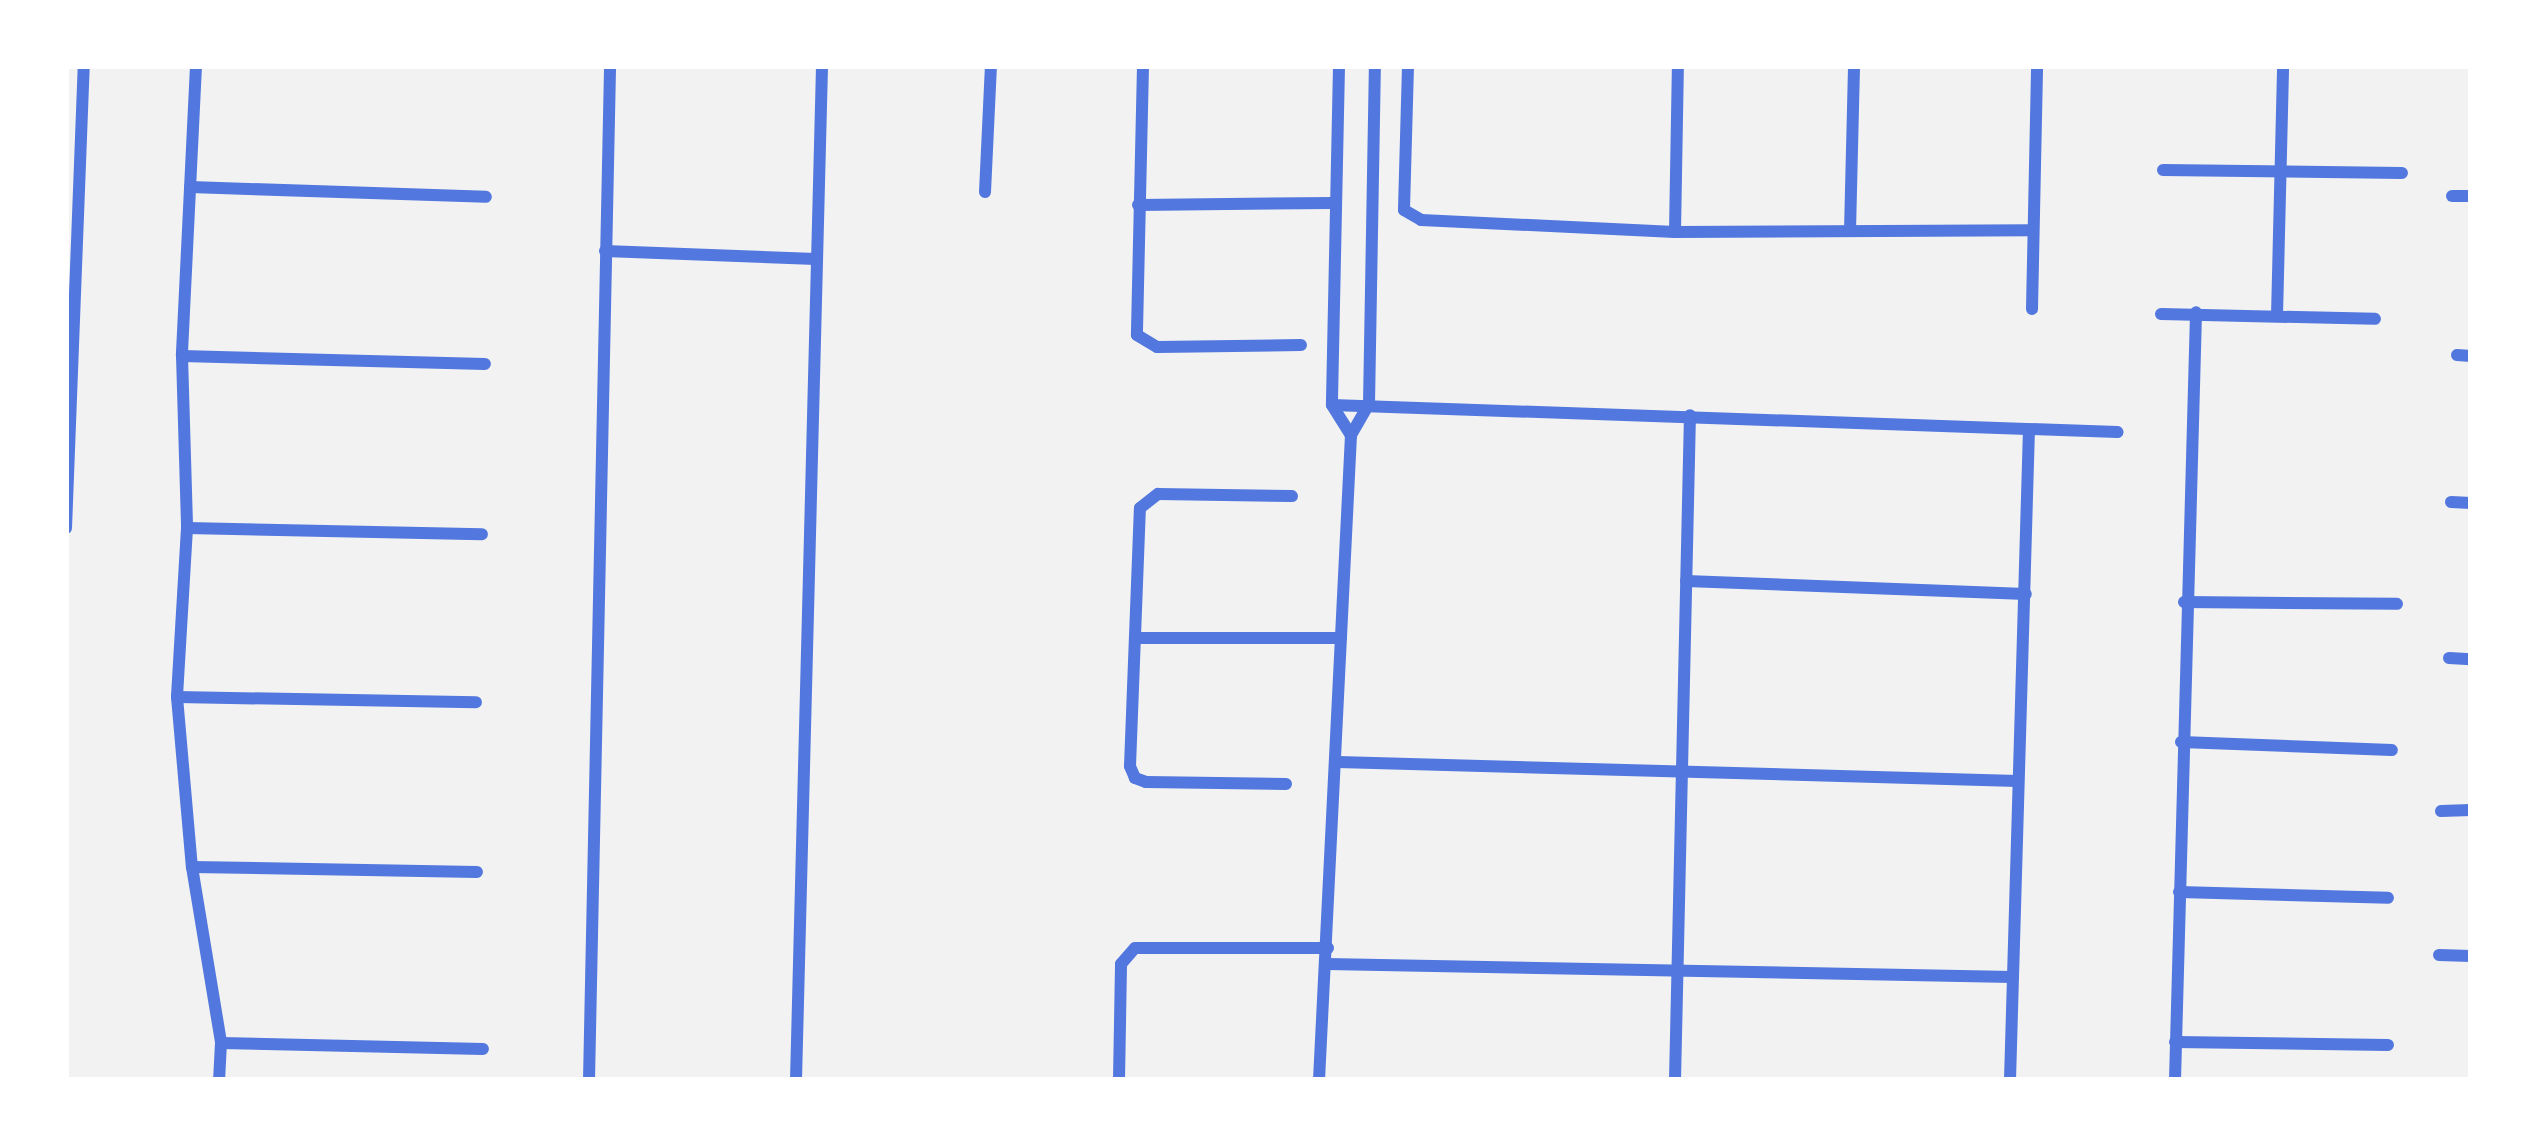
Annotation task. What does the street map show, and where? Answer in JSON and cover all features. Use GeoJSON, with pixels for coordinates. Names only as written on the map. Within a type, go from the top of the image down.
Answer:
{"type":"FeatureCollection","features":[{"type":"Feature","properties":{"kind":"street"},"geometry":{"type":"LineString","coordinates":[[66,528],[84,66]]}},
{"type":"Feature","properties":{"kind":"street"},"geometry":{"type":"LineString","coordinates":[[196,66],[182,356],[187,528],[177,698],[192,867],[221,1043],[219,1080]]}},
{"type":"Feature","properties":{"kind":"street"},"geometry":{"type":"LineString","coordinates":[[589,1080],[610,66]]}},
{"type":"Feature","properties":{"kind":"street"},"geometry":{"type":"LineString","coordinates":[[796,1080],[822,66]]}},
{"type":"Feature","properties":{"kind":"street"},"geometry":{"type":"LineString","coordinates":[[985,192],[991,66]]}},
{"type":"Feature","properties":{"kind":"street"},"geometry":{"type":"LineString","coordinates":[[1143,66],[1135,321],[1144,343],[1300,345]]}},
{"type":"Feature","properties":{"kind":"street"},"geometry":{"type":"LineString","coordinates":[[1339,66],[1332,405],[1352,435]]}},
{"type":"Feature","properties":{"kind":"street"},"geometry":{"type":"LineString","coordinates":[[1319,1080],[1352,435],[1369,404],[1375,66]]}},
{"type":"Feature","properties":{"kind":"street"},"geometry":{"type":"LineString","coordinates":[[1408,66],[1404,210],[1411,217],[1675,232],[2033,230]]}},
{"type":"Feature","properties":{"kind":"street"},"geometry":{"type":"LineString","coordinates":[[1675,232],[1678,66]]}},
{"type":"Feature","properties":{"kind":"street"},"geometry":{"type":"LineString","coordinates":[[1850,231],[1854,66]]}},
{"type":"Feature","properties":{"kind":"street"},"geometry":{"type":"LineString","coordinates":[[2032,309],[2038,66]]}},
{"type":"Feature","properties":{"kind":"street"},"geometry":{"type":"LineString","coordinates":[[2277,316],[2283,66]]}},
{"type":"Feature","properties":{"kind":"street"},"geometry":{"type":"LineString","coordinates":[[2163,170],[2402,173]]}},
{"type":"Feature","properties":{"kind":"street"},"geometry":{"type":"LineString","coordinates":[[190,187],[487,197]]}},
{"type":"Feature","properties":{"kind":"street"},"geometry":{"type":"LineString","coordinates":[[2452,196],[2471,196]]}},
{"type":"Feature","properties":{"kind":"street"},"geometry":{"type":"LineString","coordinates":[[1138,205],[1334,203]]}},
{"type":"Feature","properties":{"kind":"street"},"geometry":{"type":"LineString","coordinates":[[605,250],[816,259]]}},
{"type":"Feature","properties":{"kind":"street"},"geometry":{"type":"LineString","coordinates":[[2175,1080],[2196,313]]}},
{"type":"Feature","properties":{"kind":"street"},"geometry":{"type":"LineString","coordinates":[[2161,314],[2375,319]]}},
{"type":"Feature","properties":{"kind":"street"},"geometry":{"type":"LineString","coordinates":[[182,356],[485,364]]}},
{"type":"Feature","properties":{"kind":"street"},"geometry":{"type":"LineString","coordinates":[[1332,405],[2118,432]]}},
{"type":"Feature","properties":{"kind":"street"},"geometry":{"type":"LineString","coordinates":[[1675,1080],[1690,415]]}},
{"type":"Feature","properties":{"kind":"street"},"geometry":{"type":"LineString","coordinates":[[2009,1080],[2029,429]]}},
{"type":"Feature","properties":{"kind":"street"},"geometry":{"type":"LineString","coordinates":[[1286,784],[1135,778],[1130,766],[1140,508],[1148,497],[1292,496]]}},
{"type":"Feature","properties":{"kind":"street"},"geometry":{"type":"LineString","coordinates":[[2451,502],[2471,503]]}},
{"type":"Feature","properties":{"kind":"street"},"geometry":{"type":"LineString","coordinates":[[187,528],[482,534]]}},
{"type":"Feature","properties":{"kind":"street"},"geometry":{"type":"LineString","coordinates":[[1686,581],[2026,594]]}},
{"type":"Feature","properties":{"kind":"street"},"geometry":{"type":"LineString","coordinates":[[2185,602],[2398,604]]}},
{"type":"Feature","properties":{"kind":"street"},"geometry":{"type":"LineString","coordinates":[[1135,638],[1341,638]]}},
{"type":"Feature","properties":{"kind":"street"},"geometry":{"type":"LineString","coordinates":[[2449,658],[2471,658]]}},
{"type":"Feature","properties":{"kind":"street"},"geometry":{"type":"LineString","coordinates":[[177,698],[476,703]]}},
{"type":"Feature","properties":{"kind":"street"},"geometry":{"type":"LineString","coordinates":[[2181,742],[2392,750]]}},
{"type":"Feature","properties":{"kind":"street"},"geometry":{"type":"LineString","coordinates":[[1337,762],[1682,768],[2018,782]]}},
{"type":"Feature","properties":{"kind":"street"},"geometry":{"type":"LineString","coordinates":[[2441,811],[2471,810]]}},
{"type":"Feature","properties":{"kind":"street"},"geometry":{"type":"LineString","coordinates":[[192,867],[476,872]]}},
{"type":"Feature","properties":{"kind":"street"},"geometry":{"type":"LineString","coordinates":[[2179,892],[2388,898]]}},
{"type":"Feature","properties":{"kind":"street"},"geometry":{"type":"LineString","coordinates":[[1119,1080],[1121,964],[1135,948],[1328,948]]}},
{"type":"Feature","properties":{"kind":"street"},"geometry":{"type":"LineString","coordinates":[[2439,955],[2471,956]]}},
{"type":"Feature","properties":{"kind":"street"},"geometry":{"type":"LineString","coordinates":[[1327,964],[1677,967],[2013,977]]}},
{"type":"Feature","properties":{"kind":"street"},"geometry":{"type":"LineString","coordinates":[[2176,1042],[2388,1045]]}},
{"type":"Feature","properties":{"kind":"street"},"geometry":{"type":"LineString","coordinates":[[221,1043],[483,1049]]}}]}
